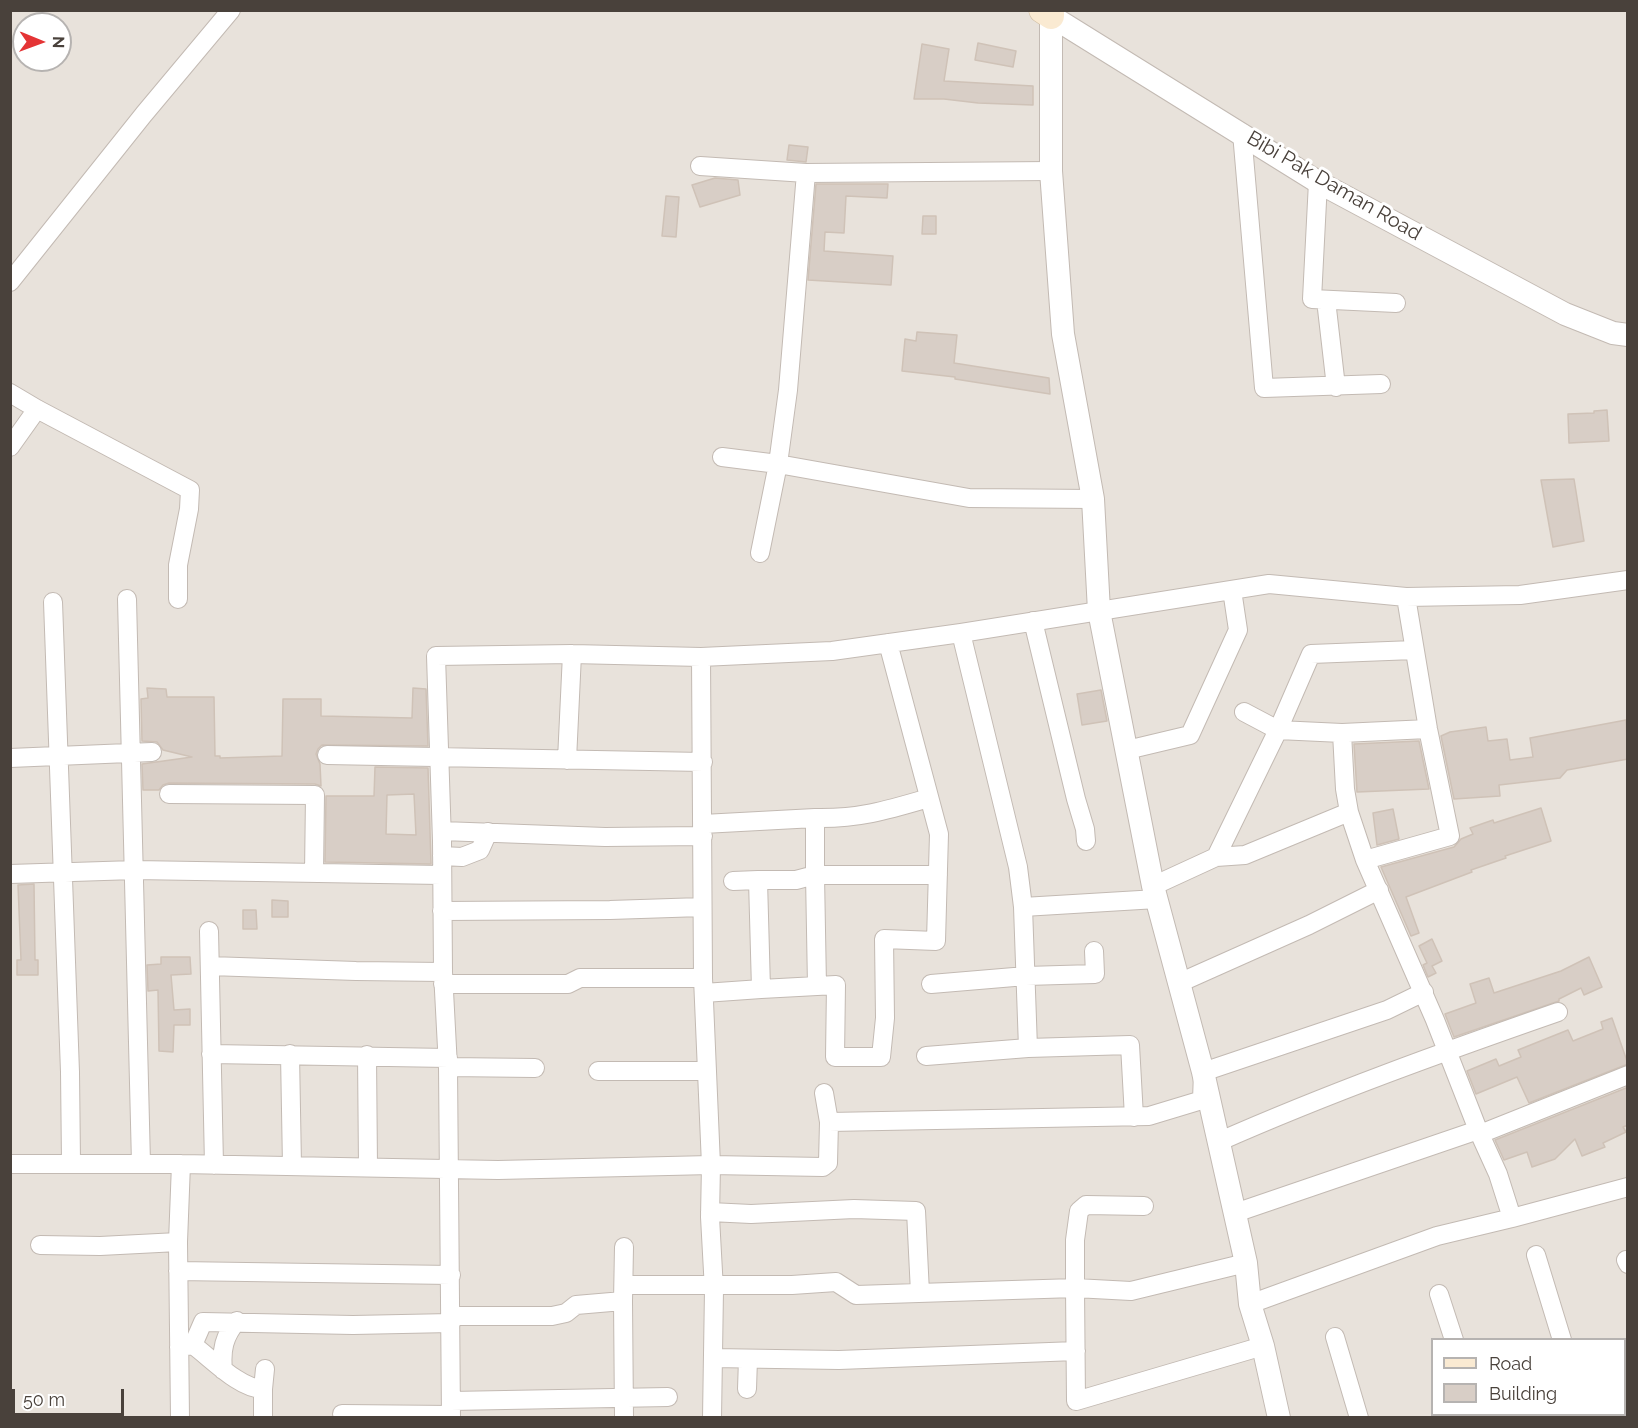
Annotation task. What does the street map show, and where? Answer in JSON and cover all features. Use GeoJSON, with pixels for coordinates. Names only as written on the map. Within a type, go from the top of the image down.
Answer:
{"type":"FeatureCollection","features":[{"type":"Feature","properties":{"kind":"street"},"geometry":{"type":"LineString","coordinates":[[10,282],[144,114],[231,10]]}},
{"type":"Feature","properties":{"kind":"street"},"geometry":{"type":"LineString","coordinates":[[1048,12],[1051,171],[1063,334],[1094,499],[1099,611],[1155,892],[1203,1072],[1246,1263],[1250,1304],[1263,1347],[1279,1418]]}},
{"type":"Feature","properties":{"kind":"street","name":"Bibi Pak Daman Road"},"geometry":{"type":"LineString","coordinates":[[1048,12],[1318,182],[1565,314],[1613,333],[1628,335]]}},
{"type":"Feature","properties":{"kind":"street"},"geometry":{"type":"LineString","coordinates":[[1242,133],[1264,388],[1381,384]]}},
{"type":"Feature","properties":{"kind":"street"},"geometry":{"type":"LineString","coordinates":[[700,166],[806,173],[1051,171]]}},
{"type":"Feature","properties":{"kind":"street"},"geometry":{"type":"LineString","coordinates":[[760,552],[778,464],[788,390],[806,173]]}},
{"type":"Feature","properties":{"kind":"street"},"geometry":{"type":"LineString","coordinates":[[1318,182],[1312,299],[1396,303]]}},
{"type":"Feature","properties":{"kind":"street"},"geometry":{"type":"LineString","coordinates":[[1326,300],[1336,387]]}},
{"type":"Feature","properties":{"kind":"street"},"geometry":{"type":"LineString","coordinates":[[10,393],[190,490],[189,509],[178,565],[178,599]]}},
{"type":"Feature","properties":{"kind":"street"},"geometry":{"type":"LineString","coordinates":[[10,447],[37,409]]}},
{"type":"Feature","properties":{"kind":"street"},"geometry":{"type":"LineString","coordinates":[[722,457],[778,464],[969,498],[1094,499]]}},
{"type":"Feature","properties":{"kind":"street"},"geometry":{"type":"LineString","coordinates":[[451,1411],[448,1062],[443,978],[442,831],[436,656],[572,654],[701,657],[832,651],[1269,584],[1406,597],[1520,595],[1628,580]]}},
{"type":"Feature","properties":{"kind":"street"},"geometry":{"type":"LineString","coordinates":[[1126,750],[1190,735],[1238,630],[1232,590]]}},
{"type":"Feature","properties":{"kind":"street"},"geometry":{"type":"LineString","coordinates":[[1365,860],[1450,836],[1428,729],[1406,597]]}},
{"type":"Feature","properties":{"kind":"street"},"geometry":{"type":"LineString","coordinates":[[127,599],[141,1163]]}},
{"type":"Feature","properties":{"kind":"street"},"geometry":{"type":"LineString","coordinates":[[53,603],[64,873],[71,1162]]}},
{"type":"Feature","properties":{"kind":"street"},"geometry":{"type":"LineString","coordinates":[[1033,621],[1085,829],[1086,842]]}},
{"type":"Feature","properties":{"kind":"street"},"geometry":{"type":"LineString","coordinates":[[961,633],[1018,867],[1023,907],[1028,1048]]}},
{"type":"Feature","properties":{"kind":"street"},"geometry":{"type":"LineString","coordinates":[[210,966],[356,971],[568,984],[580,978],[761,989],[836,985],[835,1057],[881,1057],[885,1018],[884,939],[936,941],[939,834],[888,643]]}},
{"type":"Feature","properties":{"kind":"street"},"geometry":{"type":"LineString","coordinates":[[1216,857],[1278,730],[1311,654],[1414,650]]}},
{"type":"Feature","properties":{"kind":"street"},"geometry":{"type":"LineString","coordinates":[[567,760],[572,654]]}},
{"type":"Feature","properties":{"kind":"street"},"geometry":{"type":"LineString","coordinates":[[701,657],[703,985],[714,1286],[712,1418]]}},
{"type":"Feature","properties":{"kind":"street"},"geometry":{"type":"LineString","coordinates":[[1244,712],[1278,730],[1342,733],[1428,729]]}},
{"type":"Feature","properties":{"kind":"street"},"geometry":{"type":"LineString","coordinates":[[1342,733],[1345,789],[1365,860],[1424,992],[1497,1174],[1512,1218]]}},
{"type":"Feature","properties":{"kind":"street"},"geometry":{"type":"LineString","coordinates":[[10,758],[152,752]]}},
{"type":"Feature","properties":{"kind":"street"},"geometry":{"type":"LineString","coordinates":[[327,755],[703,762]]}},
{"type":"Feature","properties":{"kind":"street"},"geometry":{"type":"LineString","coordinates":[[169,794],[315,795],[314,873]]}},
{"type":"Feature","properties":{"kind":"street"},"geometry":{"type":"LineString","coordinates":[[442,831],[605,837],[703,830],[815,818],[844,819],[929,798]]}},
{"type":"Feature","properties":{"kind":"street"},"geometry":{"type":"LineString","coordinates":[[1023,907],[1155,892],[1216,857],[1245,855],[1350,812]]}},
{"type":"Feature","properties":{"kind":"street"},"geometry":{"type":"LineString","coordinates":[[815,818],[817,986]]}},
{"type":"Feature","properties":{"kind":"street"},"geometry":{"type":"LineString","coordinates":[[442,856],[462,857],[480,850],[488,832]]}},
{"type":"Feature","properties":{"kind":"street"},"geometry":{"type":"LineString","coordinates":[[10,874],[135,870],[441,875]]}},
{"type":"Feature","properties":{"kind":"street"},"geometry":{"type":"LineString","coordinates":[[733,881],[796,880],[815,875],[938,875]]}},
{"type":"Feature","properties":{"kind":"street"},"geometry":{"type":"LineString","coordinates":[[758,880],[761,989]]}},
{"type":"Feature","properties":{"kind":"street"},"geometry":{"type":"LineString","coordinates":[[1179,983],[1309,925],[1379,890]]}},
{"type":"Feature","properties":{"kind":"street"},"geometry":{"type":"LineString","coordinates":[[442,911],[702,908]]}},
{"type":"Feature","properties":{"kind":"street"},"geometry":{"type":"LineString","coordinates":[[209,931],[214,1165]]}},
{"type":"Feature","properties":{"kind":"street"},"geometry":{"type":"LineString","coordinates":[[931,984],[1026,976],[1095,974],[1094,951]]}},
{"type":"Feature","properties":{"kind":"street"},"geometry":{"type":"LineString","coordinates":[[1203,1072],[1388,1010],[1424,992]]}},
{"type":"Feature","properties":{"kind":"street"},"geometry":{"type":"LineString","coordinates":[[1218,1142],[1293,1109],[1447,1050],[1558,1012]]}},
{"type":"Feature","properties":{"kind":"street"},"geometry":{"type":"LineString","coordinates":[[926,1056],[1028,1048],[1130,1045],[1134,1117]]}},
{"type":"Feature","properties":{"kind":"street"},"geometry":{"type":"LineString","coordinates":[[212,1054],[366,1055],[535,1068]]}},
{"type":"Feature","properties":{"kind":"street"},"geometry":{"type":"LineString","coordinates":[[290,1054],[292,1166]]}},
{"type":"Feature","properties":{"kind":"street"},"geometry":{"type":"LineString","coordinates":[[366,1055],[368,1167]]}},
{"type":"Feature","properties":{"kind":"street"},"geometry":{"type":"LineString","coordinates":[[598,1071],[706,1071]]}},
{"type":"Feature","properties":{"kind":"street"},"geometry":{"type":"LineString","coordinates":[[829,1122],[1149,1116],[1202,1100],[1203,1072]]}},
{"type":"Feature","properties":{"kind":"street"},"geometry":{"type":"LineString","coordinates":[[1235,1213],[1479,1132],[1626,1078]]}},
{"type":"Feature","properties":{"kind":"street"},"geometry":{"type":"LineString","coordinates":[[10,1164],[71,1162],[498,1170],[711,1165],[823,1167],[828,1162],[829,1122],[824,1094]]}},
{"type":"Feature","properties":{"kind":"street"},"geometry":{"type":"LineString","coordinates":[[180,1418],[186,1346],[178,1271],[181,1164]]}},
{"type":"Feature","properties":{"kind":"street"},"geometry":{"type":"LineString","coordinates":[[1250,1304],[1437,1236],[1628,1187]]}},
{"type":"Feature","properties":{"kind":"street"},"geometry":{"type":"LineString","coordinates":[[1144,1206],[1086,1205],[1078,1211],[1075,1240],[1076,1409],[1263,1347]]}},
{"type":"Feature","properties":{"kind":"street"},"geometry":{"type":"LineString","coordinates":[[710,1212],[751,1214],[854,1209],[916,1211],[920,1293]]}},
{"type":"Feature","properties":{"kind":"street"},"geometry":{"type":"LineString","coordinates":[[40,1245],[100,1246],[178,1242]]}},
{"type":"Feature","properties":{"kind":"street"},"geometry":{"type":"LineString","coordinates":[[624,1246],[624,1418]]}},
{"type":"Feature","properties":{"kind":"street"},"geometry":{"type":"LineString","coordinates":[[1536,1255],[1561,1338]]}},
{"type":"Feature","properties":{"kind":"street"},"geometry":{"type":"LineString","coordinates":[[186,1346],[203,1322],[353,1324],[552,1316],[566,1313],[576,1305],[624,1293],[714,1286],[836,1282],[856,1295],[1075,1288],[1131,1291],[1246,1263]]}},
{"type":"Feature","properties":{"kind":"street"},"geometry":{"type":"LineString","coordinates":[[178,1271],[451,1275]]}},
{"type":"Feature","properties":{"kind":"street"},"geometry":{"type":"LineString","coordinates":[[1439,1294],[1453,1338]]}},
{"type":"Feature","properties":{"kind":"street"},"geometry":{"type":"LineString","coordinates":[[223,1370],[223,1344],[228,1331],[237,1321]]}},
{"type":"Feature","properties":{"kind":"street"},"geometry":{"type":"LineString","coordinates":[[1335,1336],[1359,1418]]}},
{"type":"Feature","properties":{"kind":"street"},"geometry":{"type":"LineString","coordinates":[[186,1346],[255,1389],[263,1389]]}},
{"type":"Feature","properties":{"kind":"street"},"geometry":{"type":"LineString","coordinates":[[713,1358],[839,1360],[1076,1351]]}},
{"type":"Feature","properties":{"kind":"street"},"geometry":{"type":"LineString","coordinates":[[747,1389],[748,1359]]}},
{"type":"Feature","properties":{"kind":"street"},"geometry":{"type":"LineString","coordinates":[[263,1418],[265,1368]]}},
{"type":"Feature","properties":{"kind":"street"},"geometry":{"type":"LineString","coordinates":[[342,1414],[451,1411],[624,1397],[668,1397]]}},
{"type":"Feature","properties":{"kind":"shaded area"},"geometry":{"type":"Polygon","coordinates":[[[11,11],[1627,11],[1627,1417],[11,1417],[11,11]]]}},
{"type":"Feature","properties":{"kind":"building"},"geometry":{"type":"Polygon","coordinates":[[[978,43],[1016,51],[1013,67],[975,60],[978,43]]]}},
{"type":"Feature","properties":{"kind":"building"},"geometry":{"type":"Polygon","coordinates":[[[922,44],[949,49],[944,81],[1033,86],[1033,105],[914,99],[922,44]]]}},
{"type":"Feature","properties":{"kind":"building"},"geometry":{"type":"Polygon","coordinates":[[[789,145],[808,147],[806,162],[787,160],[789,145]]]}},
{"type":"Feature","properties":{"kind":"building"},"geometry":{"type":"Polygon","coordinates":[[[715,178],[738,180],[740,195],[700,207],[692,185],[715,178]]]}},
{"type":"Feature","properties":{"kind":"building"},"geometry":{"type":"Polygon","coordinates":[[[816,184],[888,184],[887,198],[846,196],[844,233],[825,232],[824,251],[893,256],[891,285],[808,280],[816,184]]]}},
{"type":"Feature","properties":{"kind":"building"},"geometry":{"type":"Polygon","coordinates":[[[666,196],[679,197],[676,237],[662,236],[666,196]]]}},
{"type":"Feature","properties":{"kind":"building"},"geometry":{"type":"Polygon","coordinates":[[[923,216],[936,216],[936,234],[922,234],[923,216]]]}},
{"type":"Feature","properties":{"kind":"building"},"geometry":{"type":"Polygon","coordinates":[[[917,332],[957,335],[954,363],[1049,378],[1050,394],[955,379],[955,377],[902,371],[905,339],[916,341],[917,332]]]}},
{"type":"Feature","properties":{"kind":"building"},"geometry":{"type":"Polygon","coordinates":[[[1607,410],[1609,441],[1569,443],[1568,414],[1607,410]]]}},
{"type":"Feature","properties":{"kind":"building"},"geometry":{"type":"Polygon","coordinates":[[[1574,479],[1584,541],[1553,547],[1541,480],[1574,479]]]}},
{"type":"Feature","properties":{"kind":"building"},"geometry":{"type":"Polygon","coordinates":[[[147,688],[166,689],[167,697],[214,697],[215,756],[220,756],[220,758],[282,756],[283,699],[321,699],[321,716],[412,718],[413,688],[426,689],[428,746],[322,745],[316,754],[320,764],[321,786],[315,784],[169,783],[163,785],[159,790],[143,790],[142,764],[192,757],[163,750],[157,742],[142,741],[141,699],[148,698],[147,688]]]}},
{"type":"Feature","properties":{"kind":"building"},"geometry":{"type":"Polygon","coordinates":[[[1101,690],[1107,721],[1082,725],[1077,694],[1101,690]]]}},
{"type":"Feature","properties":{"kind":"building"},"geometry":{"type":"Polygon","coordinates":[[[1626,720],[1628,759],[1567,770],[1560,778],[1499,785],[1500,796],[1454,799],[1441,736],[1450,732],[1486,727],[1488,741],[1507,739],[1510,760],[1533,757],[1530,738],[1626,720]]]}},
{"type":"Feature","properties":{"kind":"building"},"geometry":{"type":"Polygon","coordinates":[[[1419,741],[1429,789],[1357,792],[1354,744],[1419,741]]]}},
{"type":"Feature","properties":{"kind":"building"},"geometry":{"type":"Polygon","coordinates":[[[375,767],[428,768],[431,864],[325,862],[326,796],[374,796],[375,767]],[[414,794],[387,795],[386,834],[416,835],[414,794]]]}},
{"type":"Feature","properties":{"kind":"building"},"geometry":{"type":"Polygon","coordinates":[[[1541,808],[1551,841],[1505,856],[1506,858],[1406,897],[1419,933],[1411,936],[1381,867],[1454,847],[1461,839],[1473,834],[1470,828],[1541,808]]]}},
{"type":"Feature","properties":{"kind":"building"},"geometry":{"type":"Polygon","coordinates":[[[1393,809],[1399,839],[1377,845],[1373,813],[1393,809]]]}},
{"type":"Feature","properties":{"kind":"building"},"geometry":{"type":"Polygon","coordinates":[[[34,884],[35,960],[38,960],[38,975],[17,975],[17,960],[21,960],[18,885],[34,884]]]}},
{"type":"Feature","properties":{"kind":"building"},"geometry":{"type":"Polygon","coordinates":[[[272,900],[288,901],[288,917],[272,917],[272,900]]]}},
{"type":"Feature","properties":{"kind":"building"},"geometry":{"type":"Polygon","coordinates":[[[243,910],[256,910],[257,929],[243,929],[243,910]]]}},
{"type":"Feature","properties":{"kind":"building"},"geometry":{"type":"Polygon","coordinates":[[[1432,939],[1442,961],[1432,966],[1436,973],[1428,977],[1423,965],[1427,963],[1419,946],[1432,939]]]}},
{"type":"Feature","properties":{"kind":"building"},"geometry":{"type":"Polygon","coordinates":[[[161,957],[190,957],[191,974],[171,975],[174,1010],[190,1009],[190,1025],[174,1025],[173,1052],[159,1051],[158,990],[148,991],[147,965],[161,964],[161,957]]]}},
{"type":"Feature","properties":{"kind":"building"},"geometry":{"type":"Polygon","coordinates":[[[1589,957],[1602,987],[1584,995],[1581,988],[1559,1001],[1454,1037],[1445,1014],[1476,1003],[1470,984],[1489,978],[1494,993],[1561,971],[1589,957]]]}},
{"type":"Feature","properties":{"kind":"building"},"geometry":{"type":"Polygon","coordinates":[[[1612,1018],[1628,1064],[1529,1103],[1517,1077],[1476,1094],[1467,1071],[1496,1059],[1499,1066],[1521,1057],[1518,1050],[1568,1030],[1573,1041],[1603,1029],[1601,1022],[1612,1018]]]}},
{"type":"Feature","properties":{"kind":"building"},"geometry":{"type":"Polygon","coordinates":[[[1626,1088],[1628,1125],[1623,1127],[1626,1132],[1603,1143],[1605,1147],[1582,1156],[1575,1139],[1555,1159],[1532,1167],[1527,1152],[1504,1160],[1495,1140],[1626,1088]]]}}]}
